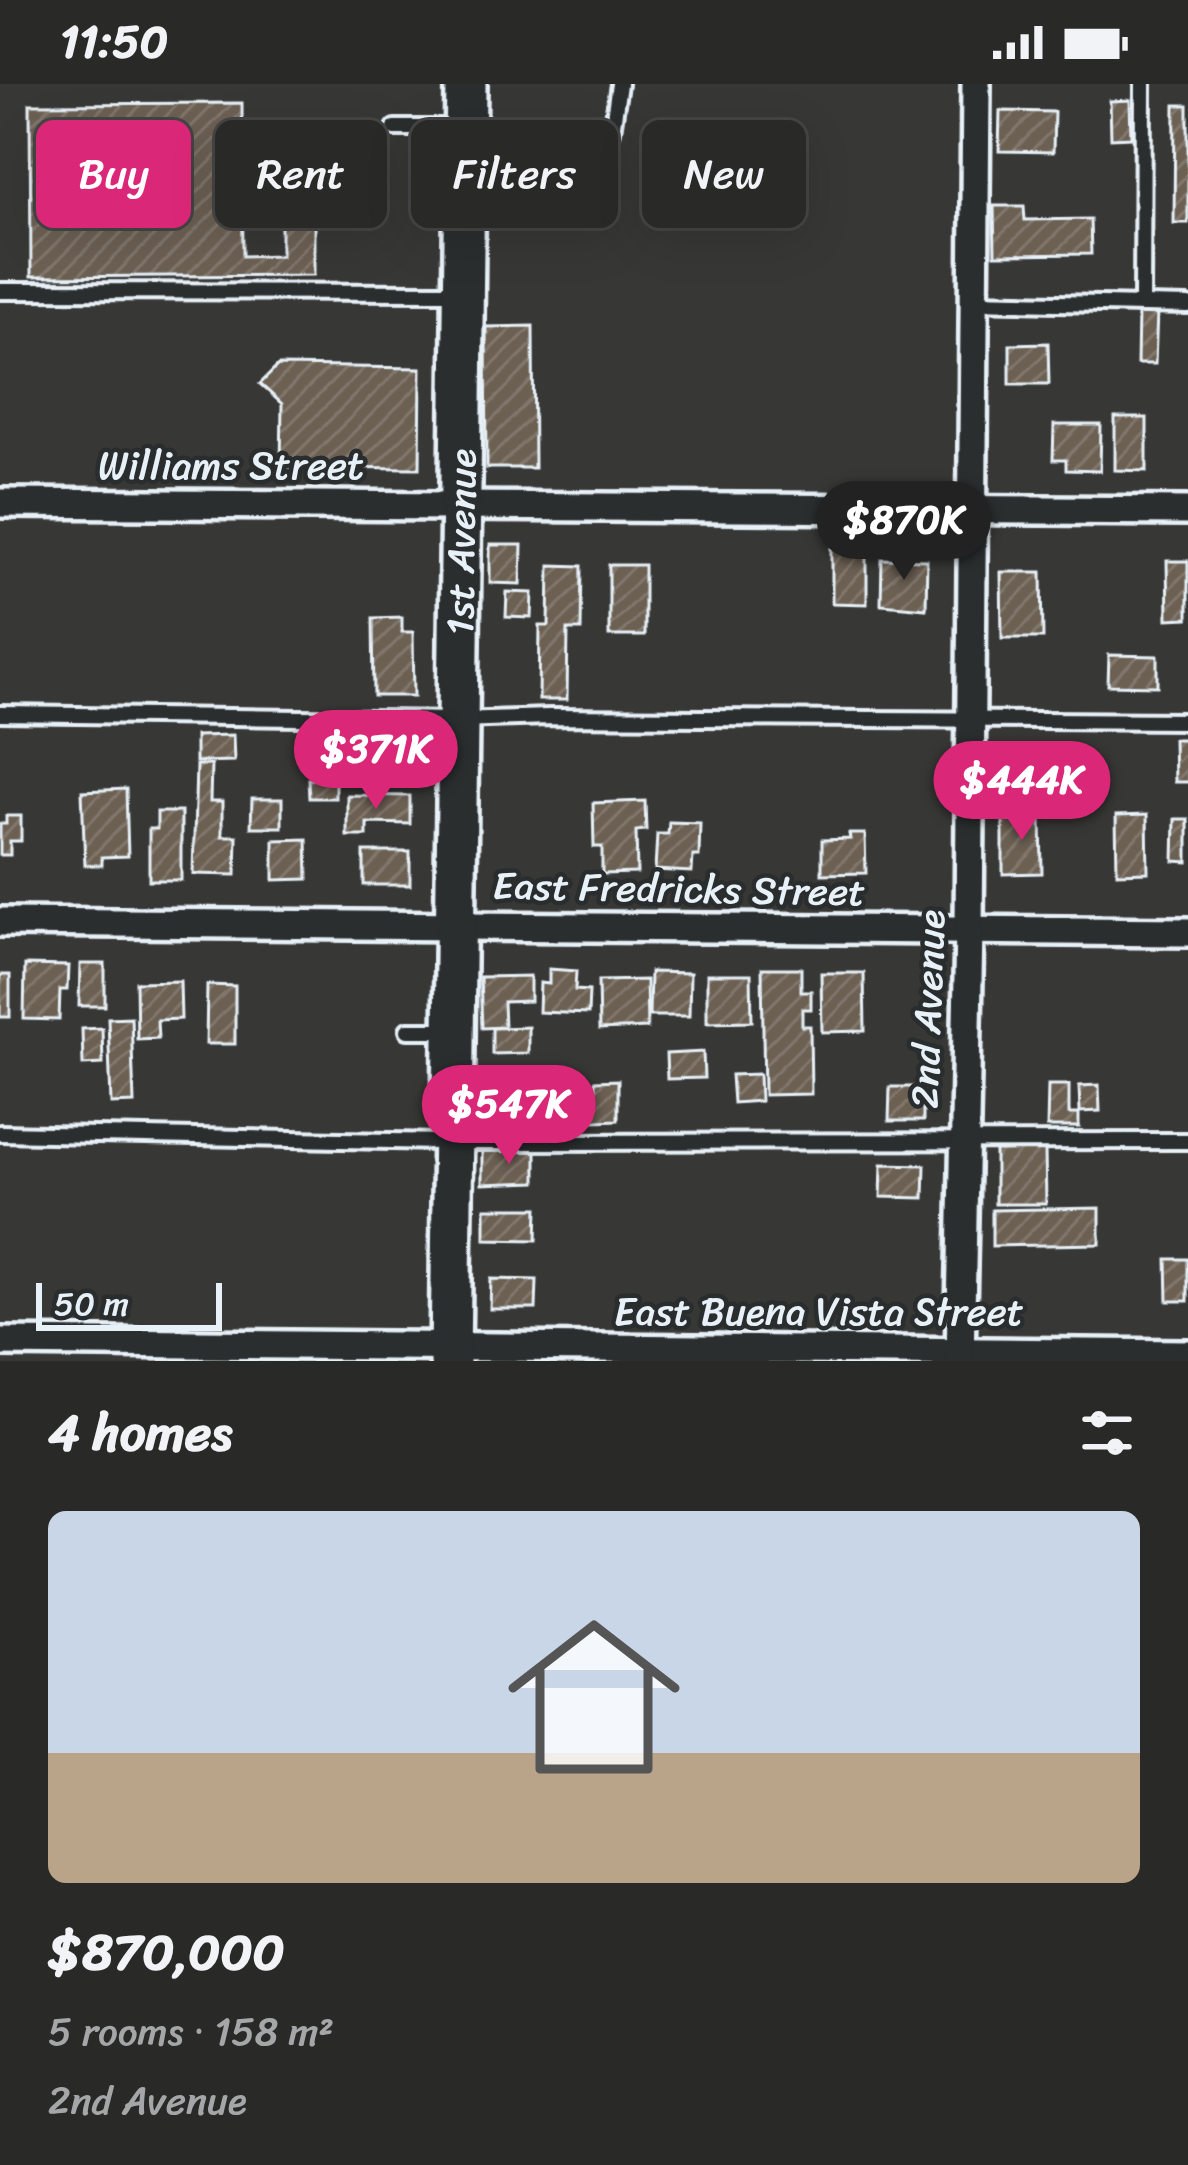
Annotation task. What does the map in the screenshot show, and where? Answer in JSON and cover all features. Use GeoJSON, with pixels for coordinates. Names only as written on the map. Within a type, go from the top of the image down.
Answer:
{"type":"FeatureCollection","features":[{"type":"Feature","properties":{"kind":"street","name":"1st Avenue"},"geometry":{"type":"LineString","coordinates":[[465,120],[466,84]]}},
{"type":"Feature","properties":{"kind":"street","name":"2nd Avenue"},"geometry":{"type":"LineString","coordinates":[[959,1356],[969,930],[976,84]]}},
{"type":"Feature","properties":{"kind":"street","name":"1st Avenue"},"geometry":{"type":"LineString","coordinates":[[450,1354],[464,228]]}},
{"type":"Feature","properties":{"kind":"street","name":"Williams Street"},"geometry":{"type":"LineString","coordinates":[[0,503],[1188,511]]}},
{"type":"Feature","properties":{"kind":"street","name":"East Fredricks Street"},"geometry":{"type":"LineString","coordinates":[[0,922],[1188,932]]}},
{"type":"Feature","properties":{"kind":"street","name":"East Buena Vista Street"},"geometry":{"type":"LineString","coordinates":[[0,1342],[450,1354],[1188,1354]]}},
{"type":"Feature","properties":{"kind":"lane"},"geometry":{"type":"LineString","coordinates":[[613,120],[619,84]]}},
{"type":"Feature","properties":{"kind":"lane"},"geometry":{"type":"LineString","coordinates":[[1142,305],[1143,84]]}},
{"type":"Feature","properties":{"kind":"lane"},"geometry":{"type":"LineString","coordinates":[[395,128],[411,130]]}},
{"type":"Feature","properties":{"kind":"lane"},"geometry":{"type":"LineString","coordinates":[[0,291],[464,292]]}},
{"type":"Feature","properties":{"kind":"lane"},"geometry":{"type":"LineString","coordinates":[[973,301],[1188,306]]}},
{"type":"Feature","properties":{"kind":"lane"},"geometry":{"type":"LineString","coordinates":[[0,714],[1188,721]]}},
{"type":"Feature","properties":{"kind":"lane"},"geometry":{"type":"LineString","coordinates":[[408,1030],[457,1030]]}},
{"type":"Feature","properties":{"kind":"lane"},"geometry":{"type":"LineString","coordinates":[[0,1132],[455,1142],[1188,1141]]}},
{"type":"Feature","properties":{"kind":"building"},"geometry":{"type":"Polygon","coordinates":[[[1130,100],[1131,137],[1111,138],[1110,101],[1130,100]]]}},
{"type":"Feature","properties":{"kind":"building"},"geometry":{"type":"Polygon","coordinates":[[[242,103],[242,120],[215,120],[215,228],[243,228],[243,256],[281,255],[281,228],[314,228],[314,275],[31,277],[30,104],[242,103]]]}},
{"type":"Feature","properties":{"kind":"building"},"geometry":{"type":"Polygon","coordinates":[[[1175,105],[1188,105],[1188,223],[1174,223],[1175,105]]]}},
{"type":"Feature","properties":{"kind":"building"},"geometry":{"type":"Polygon","coordinates":[[[1000,111],[1054,112],[1053,152],[999,151],[1000,111]]]}},
{"type":"Feature","properties":{"kind":"building"},"geometry":{"type":"Polygon","coordinates":[[[994,206],[1024,206],[1025,220],[1090,219],[1091,254],[995,255],[994,206]]]}},
{"type":"Feature","properties":{"kind":"building"},"geometry":{"type":"Polygon","coordinates":[[[1138,312],[1157,312],[1155,364],[1137,364],[1138,312]]]}},
{"type":"Feature","properties":{"kind":"building"},"geometry":{"type":"Polygon","coordinates":[[[533,326],[534,468],[487,468],[486,327],[533,326]]]}},
{"type":"Feature","properties":{"kind":"building"},"geometry":{"type":"Polygon","coordinates":[[[1048,343],[1049,384],[1010,384],[1010,344],[1048,343]]]}},
{"type":"Feature","properties":{"kind":"building"},"geometry":{"type":"Polygon","coordinates":[[[278,366],[421,368],[420,468],[281,467],[282,404],[260,384],[278,366]]]}},
{"type":"Feature","properties":{"kind":"building"},"geometry":{"type":"Polygon","coordinates":[[[1115,418],[1147,418],[1147,471],[1115,470],[1115,418]]]}},
{"type":"Feature","properties":{"kind":"building"},"geometry":{"type":"Polygon","coordinates":[[[1054,425],[1101,425],[1100,471],[1066,470],[1066,460],[1053,460],[1054,425]]]}},
{"type":"Feature","properties":{"kind":"building"},"geometry":{"type":"Polygon","coordinates":[[[490,545],[522,545],[521,584],[490,583],[490,545]]]}},
{"type":"Feature","properties":{"kind":"building"},"geometry":{"type":"Polygon","coordinates":[[[832,548],[867,548],[867,604],[832,603],[832,548]]]}},
{"type":"Feature","properties":{"kind":"building"},"geometry":{"type":"Polygon","coordinates":[[[882,559],[927,560],[926,608],[881,604],[882,559]]]}},
{"type":"Feature","properties":{"kind":"building"},"geometry":{"type":"Polygon","coordinates":[[[1167,561],[1188,561],[1188,618],[1168,619],[1167,561]]]}},
{"type":"Feature","properties":{"kind":"building"},"geometry":{"type":"Polygon","coordinates":[[[550,565],[582,566],[581,630],[568,630],[567,700],[539,700],[540,626],[549,626],[550,565]]]}},
{"type":"Feature","properties":{"kind":"building"},"geometry":{"type":"Polygon","coordinates":[[[609,565],[644,565],[644,636],[609,636],[609,565]]]}},
{"type":"Feature","properties":{"kind":"building"},"geometry":{"type":"Polygon","coordinates":[[[1001,572],[1042,572],[1043,638],[1002,638],[1001,572]]]}},
{"type":"Feature","properties":{"kind":"building"},"geometry":{"type":"Polygon","coordinates":[[[507,592],[533,593],[532,618],[506,617],[507,592]]]}},
{"type":"Feature","properties":{"kind":"building"},"geometry":{"type":"Polygon","coordinates":[[[402,617],[402,632],[413,632],[414,696],[374,696],[373,618],[402,617]]]}},
{"type":"Feature","properties":{"kind":"building"},"geometry":{"type":"Polygon","coordinates":[[[1109,655],[1158,656],[1158,686],[1108,685],[1109,655]]]}},
{"type":"Feature","properties":{"kind":"building"},"geometry":{"type":"Polygon","coordinates":[[[233,735],[234,761],[195,762],[195,736],[233,735]]]}},
{"type":"Feature","properties":{"kind":"building"},"geometry":{"type":"Polygon","coordinates":[[[350,736],[410,737],[409,768],[350,767],[350,736]]]}},
{"type":"Feature","properties":{"kind":"building"},"geometry":{"type":"Polygon","coordinates":[[[1173,739],[1188,739],[1188,782],[1174,782],[1173,739]]]}},
{"type":"Feature","properties":{"kind":"building"},"geometry":{"type":"Polygon","coordinates":[[[196,765],[211,765],[210,802],[222,802],[222,836],[237,836],[236,875],[193,874],[196,765]]]}},
{"type":"Feature","properties":{"kind":"building"},"geometry":{"type":"Polygon","coordinates":[[[308,779],[335,779],[335,798],[309,798],[308,779]]]}},
{"type":"Feature","properties":{"kind":"building"},"geometry":{"type":"Polygon","coordinates":[[[126,789],[128,856],[102,857],[102,865],[85,865],[82,791],[126,789]]]}},
{"type":"Feature","properties":{"kind":"building"},"geometry":{"type":"Polygon","coordinates":[[[347,795],[410,796],[410,824],[367,823],[367,836],[347,836],[347,795]]]}},
{"type":"Feature","properties":{"kind":"building"},"geometry":{"type":"Polygon","coordinates":[[[252,799],[282,799],[282,827],[251,827],[252,799]]]}},
{"type":"Feature","properties":{"kind":"building"},"geometry":{"type":"Polygon","coordinates":[[[645,801],[646,830],[636,831],[637,873],[602,874],[602,847],[594,847],[593,803],[645,801]]]}},
{"type":"Feature","properties":{"kind":"building"},"geometry":{"type":"Polygon","coordinates":[[[157,812],[181,812],[181,880],[149,880],[149,829],[157,829],[157,812]]]}},
{"type":"Feature","properties":{"kind":"building"},"geometry":{"type":"Polygon","coordinates":[[[1003,813],[1041,813],[1042,873],[1003,874],[1003,813]]]}},
{"type":"Feature","properties":{"kind":"building"},"geometry":{"type":"Polygon","coordinates":[[[1147,815],[1148,872],[1117,873],[1116,816],[1147,815]]]}},
{"type":"Feature","properties":{"kind":"building"},"geometry":{"type":"Polygon","coordinates":[[[6,816],[21,816],[21,841],[10,841],[10,855],[0,855],[0,824],[6,824],[6,816]]]}},
{"type":"Feature","properties":{"kind":"building"},"geometry":{"type":"Polygon","coordinates":[[[1175,819],[1188,819],[1188,862],[1174,861],[1175,819]]]}},
{"type":"Feature","properties":{"kind":"building"},"geometry":{"type":"Polygon","coordinates":[[[669,822],[700,823],[699,856],[693,856],[692,872],[655,870],[657,834],[668,834],[669,822]]]}},
{"type":"Feature","properties":{"kind":"building"},"geometry":{"type":"Polygon","coordinates":[[[849,834],[865,834],[866,873],[822,874],[822,840],[850,839],[849,834]]]}},
{"type":"Feature","properties":{"kind":"building"},"geometry":{"type":"Polygon","coordinates":[[[307,839],[308,879],[274,880],[274,840],[307,839]]]}},
{"type":"Feature","properties":{"kind":"building"},"geometry":{"type":"Polygon","coordinates":[[[364,852],[410,852],[410,885],[364,885],[364,852]]]}},
{"type":"Feature","properties":{"kind":"building"},"geometry":{"type":"Polygon","coordinates":[[[80,964],[105,964],[105,1006],[79,1006],[80,964]]]}},
{"type":"Feature","properties":{"kind":"building"},"geometry":{"type":"Polygon","coordinates":[[[25,965],[68,966],[67,990],[60,990],[59,1020],[24,1019],[25,965]]]}},
{"type":"Feature","properties":{"kind":"building"},"geometry":{"type":"Polygon","coordinates":[[[762,968],[801,968],[801,991],[811,991],[811,1009],[802,1009],[802,1026],[810,1026],[811,1094],[764,1095],[762,968]]]}},
{"type":"Feature","properties":{"kind":"building"},"geometry":{"type":"Polygon","coordinates":[[[549,969],[576,971],[575,990],[589,991],[588,1014],[539,1012],[540,983],[549,984],[549,969]]]}},
{"type":"Feature","properties":{"kind":"building"},"geometry":{"type":"Polygon","coordinates":[[[650,972],[690,973],[689,1016],[649,1016],[650,972]]]}},
{"type":"Feature","properties":{"kind":"building"},"geometry":{"type":"Polygon","coordinates":[[[821,973],[864,973],[865,1031],[822,1032],[821,973]]]}},
{"type":"Feature","properties":{"kind":"building"},"geometry":{"type":"Polygon","coordinates":[[[707,974],[751,974],[752,1021],[707,1022],[707,974]]]}},
{"type":"Feature","properties":{"kind":"building"},"geometry":{"type":"Polygon","coordinates":[[[0,975],[10,975],[10,1017],[0,1017],[0,975]]]}},
{"type":"Feature","properties":{"kind":"building"},"geometry":{"type":"Polygon","coordinates":[[[530,976],[530,1001],[503,1002],[504,1027],[482,1028],[480,977],[530,976]]]}},
{"type":"Feature","properties":{"kind":"building"},"geometry":{"type":"Polygon","coordinates":[[[646,980],[647,1028],[599,1030],[598,981],[646,980]]]}},
{"type":"Feature","properties":{"kind":"building"},"geometry":{"type":"Polygon","coordinates":[[[180,981],[181,1019],[157,1020],[158,1038],[137,1039],[136,982],[180,981]]]}},
{"type":"Feature","properties":{"kind":"building"},"geometry":{"type":"Polygon","coordinates":[[[207,985],[235,986],[235,1044],[206,1044],[207,985]]]}},
{"type":"Feature","properties":{"kind":"building"},"geometry":{"type":"Polygon","coordinates":[[[131,1017],[134,1103],[111,1104],[108,1018],[131,1017]]]}},
{"type":"Feature","properties":{"kind":"building"},"geometry":{"type":"Polygon","coordinates":[[[528,1027],[528,1053],[492,1054],[492,1028],[528,1027]]]}},
{"type":"Feature","properties":{"kind":"building"},"geometry":{"type":"Polygon","coordinates":[[[102,1028],[103,1064],[83,1065],[82,1029],[102,1028]]]}},
{"type":"Feature","properties":{"kind":"building"},"geometry":{"type":"Polygon","coordinates":[[[703,1052],[704,1078],[667,1079],[666,1054],[703,1052]]]}},
{"type":"Feature","properties":{"kind":"building"},"geometry":{"type":"Polygon","coordinates":[[[482,1074],[524,1074],[525,1116],[483,1117],[482,1074]]]}},
{"type":"Feature","properties":{"kind":"building"},"geometry":{"type":"Polygon","coordinates":[[[759,1074],[760,1101],[733,1103],[731,1075],[759,1074]]]}},
{"type":"Feature","properties":{"kind":"building"},"geometry":{"type":"Polygon","coordinates":[[[618,1080],[618,1120],[595,1121],[595,1081],[618,1080]]]}},
{"type":"Feature","properties":{"kind":"building"},"geometry":{"type":"Polygon","coordinates":[[[1048,1085],[1069,1085],[1069,1114],[1079,1114],[1079,1127],[1047,1127],[1048,1085]]]}},
{"type":"Feature","properties":{"kind":"building"},"geometry":{"type":"Polygon","coordinates":[[[1099,1085],[1100,1111],[1080,1112],[1079,1086],[1099,1085]]]}},
{"type":"Feature","properties":{"kind":"building"},"geometry":{"type":"Polygon","coordinates":[[[890,1087],[923,1087],[923,1121],[889,1121],[890,1087]]]}},
{"type":"Feature","properties":{"kind":"building"},"geometry":{"type":"Polygon","coordinates":[[[536,1150],[536,1182],[482,1184],[482,1151],[536,1150]]]}},
{"type":"Feature","properties":{"kind":"building"},"geometry":{"type":"Polygon","coordinates":[[[1045,1150],[1046,1204],[995,1204],[995,1151],[1045,1150]]]}},
{"type":"Feature","properties":{"kind":"building"},"geometry":{"type":"Polygon","coordinates":[[[882,1164],[925,1165],[924,1198],[881,1197],[882,1164]]]}},
{"type":"Feature","properties":{"kind":"building"},"geometry":{"type":"Polygon","coordinates":[[[485,1208],[538,1208],[537,1240],[485,1239],[485,1208]]]}},
{"type":"Feature","properties":{"kind":"building"},"geometry":{"type":"Polygon","coordinates":[[[1100,1208],[1100,1244],[992,1246],[992,1210],[1100,1208]]]}},
{"type":"Feature","properties":{"kind":"building"},"geometry":{"type":"Polygon","coordinates":[[[1167,1259],[1188,1259],[1188,1301],[1168,1301],[1167,1259]]]}},
{"type":"Feature","properties":{"kind":"building"},"geometry":{"type":"Polygon","coordinates":[[[491,1279],[537,1280],[536,1309],[490,1309],[491,1279]]]}}]}
